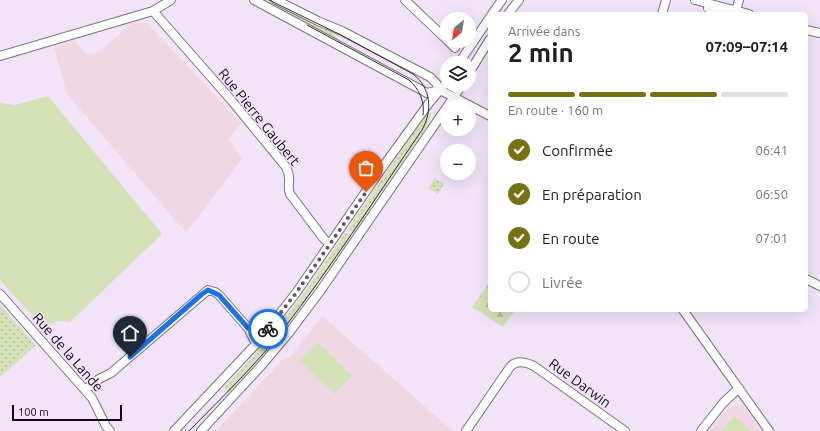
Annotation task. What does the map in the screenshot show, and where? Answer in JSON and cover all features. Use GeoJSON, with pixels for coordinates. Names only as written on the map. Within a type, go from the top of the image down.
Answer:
{"type":"FeatureCollection","features":[{"type":"Feature","properties":{"kind":"street"},"geometry":{"type":"LineString","coordinates":[[0,56],[153,11],[171,0]]}},
{"type":"Feature","properties":{"kind":"street"},"geometry":{"type":"LineString","coordinates":[[254,0],[427,93],[440,90]]}},
{"type":"Feature","properties":{"kind":"street"},"geometry":{"type":"LineString","coordinates":[[276,0],[342,31],[430,78],[436,83],[440,90]]}},
{"type":"Feature","properties":{"kind":"street"},"geometry":{"type":"LineString","coordinates":[[405,0],[440,34]]}},
{"type":"Feature","properties":{"kind":"street"},"geometry":{"type":"LineString","coordinates":[[493,12],[502,0]]}},
{"type":"Feature","properties":{"kind":"street"},"geometry":{"type":"LineString","coordinates":[[510,12],[519,0]]}},
{"type":"Feature","properties":{"kind":"street"},"geometry":{"type":"LineString","coordinates":[[663,12],[666,0]]}},
{"type":"Feature","properties":{"kind":"street"},"geometry":{"type":"LineString","coordinates":[[690,0],[720,12]]}},
{"type":"Feature","properties":{"kind":"street"},"geometry":{"type":"LineString","coordinates":[[695,0],[727,8],[735,12]]}},
{"type":"Feature","properties":{"kind":"street"},"geometry":{"type":"LineString","coordinates":[[737,12],[738,0]]}},
{"type":"Feature","properties":{"kind":"street","name":"Rue Pierre Gaubert"},"geometry":{"type":"LineString","coordinates":[[153,11],[232,101],[286,167],[290,177],[289,192],[316,229],[330,244]]}},
{"type":"Feature","properties":{"kind":"street"},"geometry":{"type":"LineString","coordinates":[[464,56],[488,20]]}},
{"type":"Feature","properties":{"kind":"street"},"geometry":{"type":"LineString","coordinates":[[808,30],[820,33]]}},
{"type":"Feature","properties":{"kind":"street"},"geometry":{"type":"LineString","coordinates":[[808,34],[820,37]]}},
{"type":"Feature","properties":{"kind":"street"},"geometry":{"type":"LineString","coordinates":[[476,62],[488,42]]}},
{"type":"Feature","properties":{"kind":"street"},"geometry":{"type":"LineString","coordinates":[[174,431],[266,332],[296,293],[382,168],[440,90]]}},
{"type":"Feature","properties":{"kind":"street"},"geometry":{"type":"LineString","coordinates":[[444,92],[488,115]]}},
{"type":"Feature","properties":{"kind":"street"},"geometry":{"type":"LineString","coordinates":[[201,431],[261,366],[296,323],[440,120],[457,92]]}},
{"type":"Feature","properties":{"kind":"street"},"geometry":{"type":"LineString","coordinates":[[808,280],[820,286]]}},
{"type":"Feature","properties":{"kind":"street"},"geometry":{"type":"LineString","coordinates":[[84,390],[99,379],[111,373],[208,290],[219,295],[248,328],[256,344]]}},
{"type":"Feature","properties":{"kind":"street","name":"Rue de la Lande"},"geometry":{"type":"LineString","coordinates":[[0,294],[92,398],[110,431]]}},
{"type":"Feature","properties":{"kind":"street"},"geometry":{"type":"LineString","coordinates":[[684,312],[769,431]]}},
{"type":"Feature","properties":{"kind":"street"},"geometry":{"type":"LineString","coordinates":[[248,328],[266,332]]}},
{"type":"Feature","properties":{"kind":"street","name":"Rue Darwin"},"geometry":{"type":"LineString","coordinates":[[466,431],[512,364],[518,362],[534,366],[625,431]]}},
{"type":"Feature","properties":{"kind":"street"},"geometry":{"type":"LineString","coordinates":[[701,431],[723,403],[738,388]]}},
{"type":"Feature","properties":{"kind":"shaded area"},"geometry":{"type":"Polygon","coordinates":[[[132,23],[147,23],[241,123],[229,139],[242,159],[186,233],[67,94],[54,48],[75,40],[86,54],[99,52],[132,23]]]}},
{"type":"Feature","properties":{"kind":"shaded area"},"geometry":{"type":"Polygon","coordinates":[[[322,316],[453,431],[216,431],[282,360],[290,357],[322,316]]]}},
{"type":"Feature","properties":{"kind":"shaded area"},"geometry":{"type":"Polygon","coordinates":[[[743,405],[761,431],[709,431],[730,406],[743,405]]]}},
{"type":"Feature","properties":{"kind":"green space"},"geometry":{"type":"Polygon","coordinates":[[[257,0],[272,0],[340,33],[335,42],[257,0]]]}},
{"type":"Feature","properties":{"kind":"green space"},"geometry":{"type":"Polygon","coordinates":[[[48,96],[162,234],[70,322],[59,321],[43,327],[0,280],[0,103],[15,105],[48,96]]]}},
{"type":"Feature","properties":{"kind":"green space"},"geometry":{"type":"Polygon","coordinates":[[[429,112],[431,113],[427,126],[354,233],[348,229],[429,112]]]}},
{"type":"Feature","properties":{"kind":"green space"},"geometry":{"type":"Polygon","coordinates":[[[435,178],[444,184],[438,194],[428,188],[435,178]]]}},
{"type":"Feature","properties":{"kind":"green space"},"geometry":{"type":"Polygon","coordinates":[[[345,233],[351,236],[323,277],[263,355],[229,392],[224,388],[274,332],[306,290],[345,233]]]}},
{"type":"Feature","properties":{"kind":"green space"},"geometry":{"type":"Polygon","coordinates":[[[488,285],[488,312],[514,312],[503,327],[472,307],[488,285]]]}},
{"type":"Feature","properties":{"kind":"green space"},"geometry":{"type":"Polygon","coordinates":[[[0,305],[36,345],[0,377],[0,305]]]}},
{"type":"Feature","properties":{"kind":"green space"},"geometry":{"type":"Polygon","coordinates":[[[318,342],[352,375],[335,394],[300,361],[318,342]]]}},
{"type":"Feature","properties":{"kind":"green space"},"geometry":{"type":"Polygon","coordinates":[[[734,416],[750,430],[721,431],[734,416]]]}},
{"type":"Feature","properties":{"kind":"tram line"},"geometry":{"type":"LineString","coordinates":[[189,431],[249,370],[282,331],[336,257],[422,130],[428,115],[429,107],[427,93],[424,86],[413,74],[341,35],[269,0]]}},
{"type":"Feature","properties":{"kind":"tram line"},"geometry":{"type":"LineString","coordinates":[[307,25],[409,80],[416,87],[422,100],[423,115]]}},
{"type":"Feature","properties":{"kind":"way so far"},"geometry":{"type":"LineString","coordinates":[[268,329],[296,293],[366,192]]}},
{"type":"Feature","properties":{"kind":"route"},"geometry":{"type":"LineString","coordinates":[[130,357],[208,290],[219,295],[248,328],[266,332],[268,329]]}}]}
